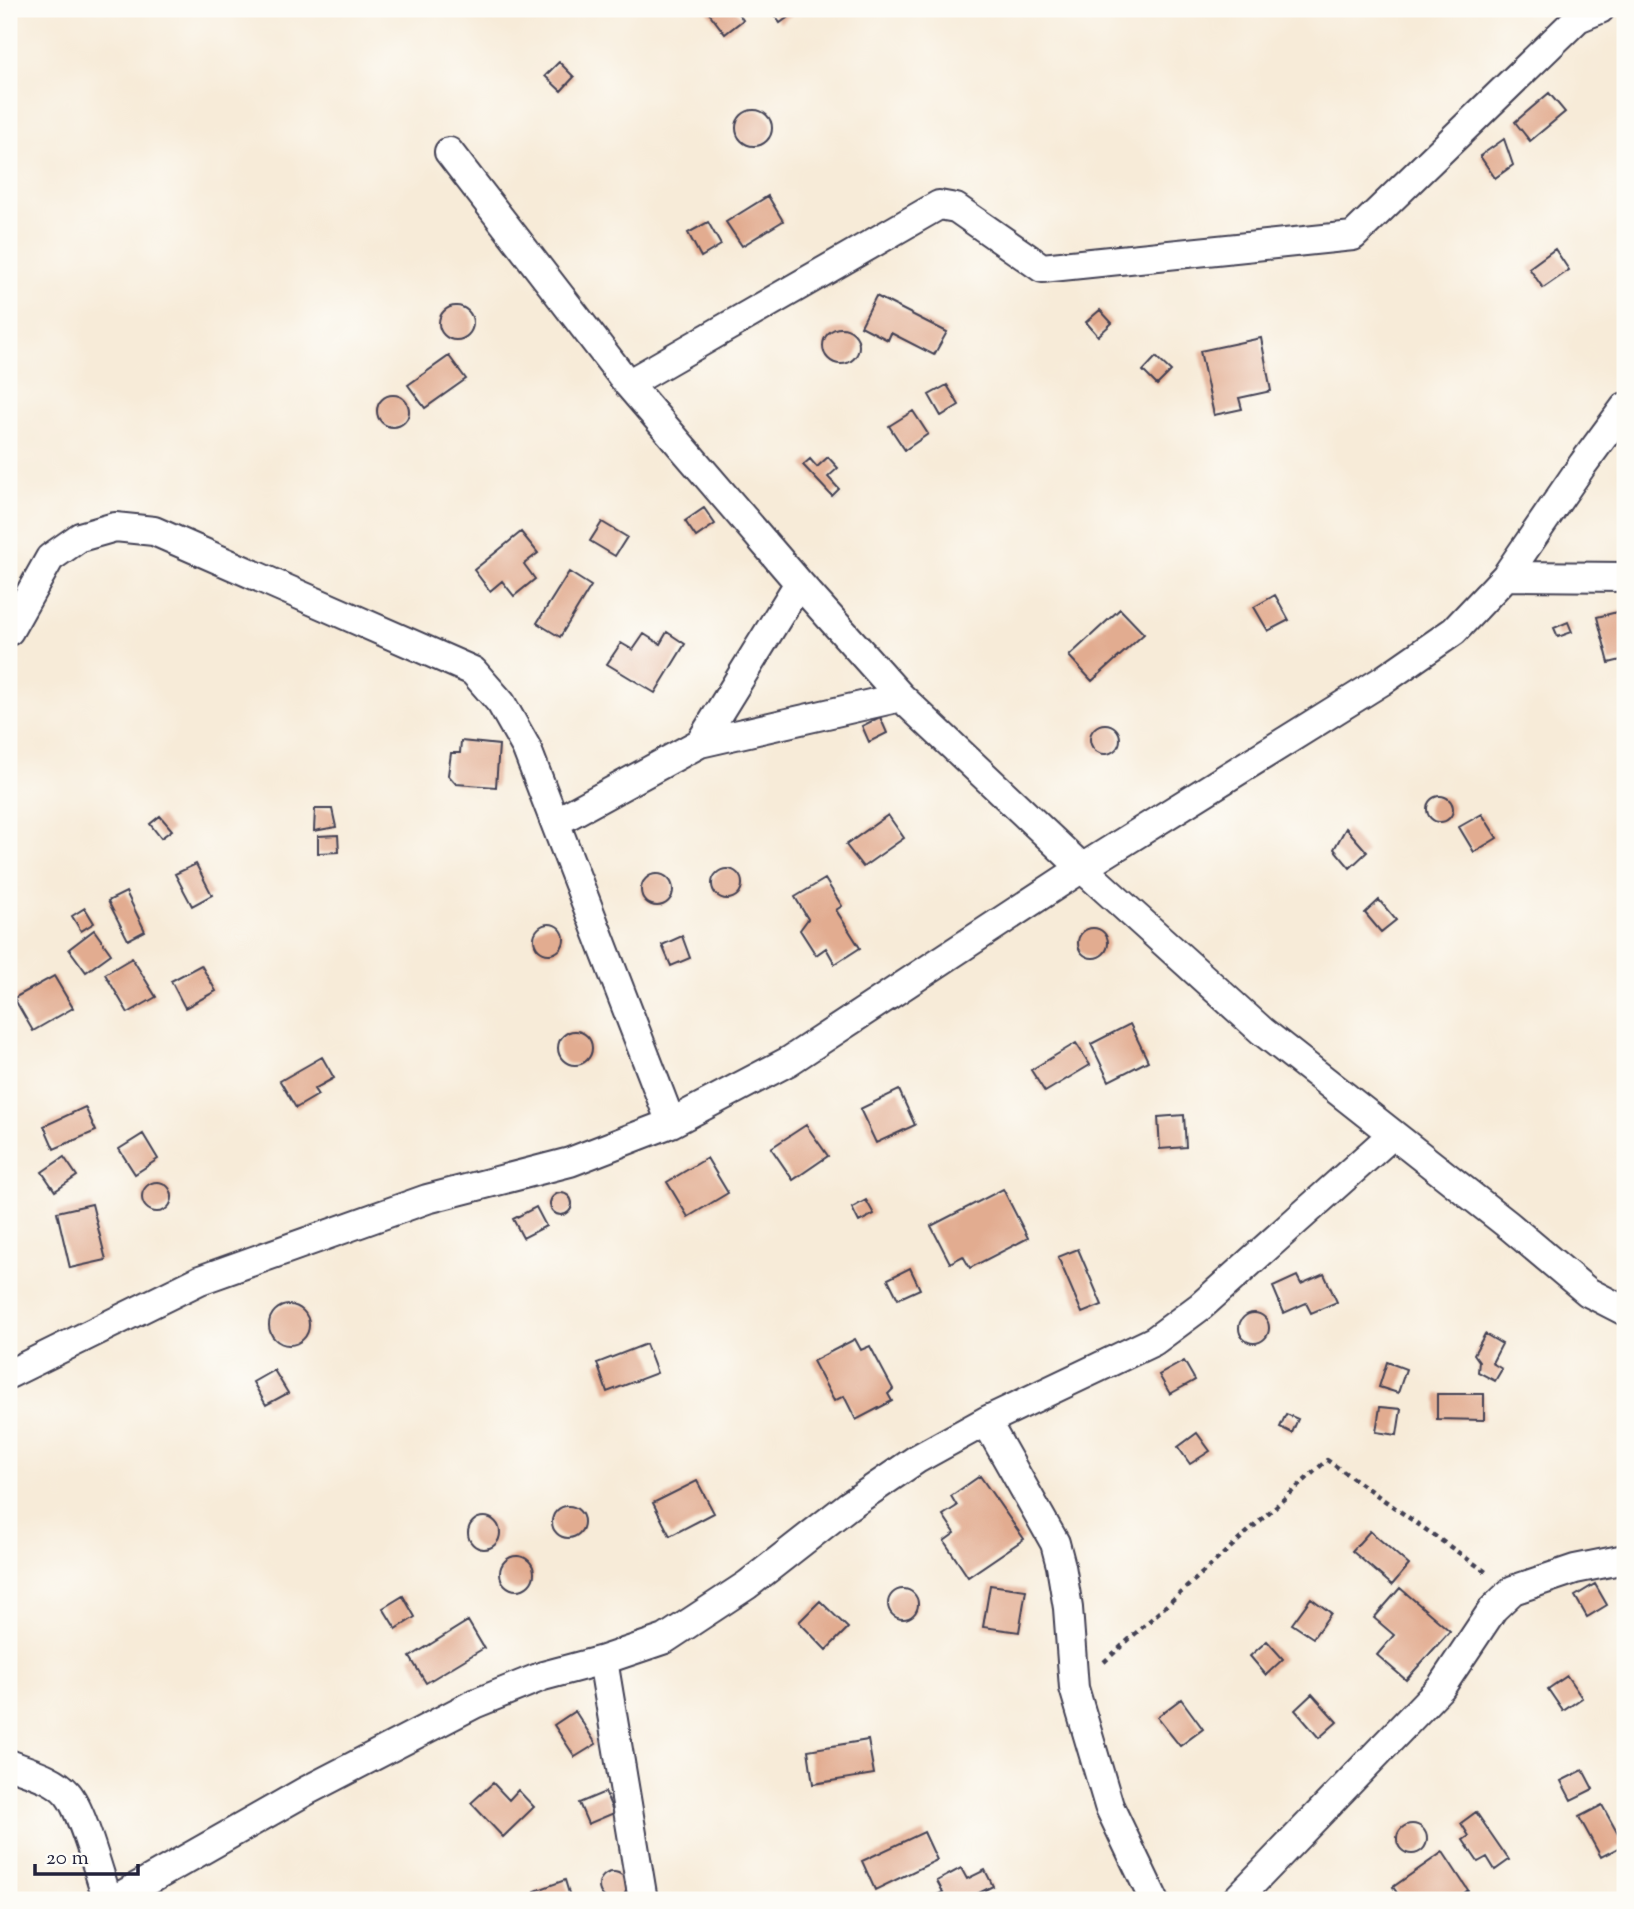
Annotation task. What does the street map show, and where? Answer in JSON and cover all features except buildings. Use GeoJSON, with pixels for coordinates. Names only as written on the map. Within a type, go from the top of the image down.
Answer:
{"type":"FeatureCollection","features":[{"type":"Feature","properties":{"kind":"street"},"geometry":{"type":"LineString","coordinates":[[628,384],[939,205],[957,208],[1042,268],[1353,236],[1578,18],[1600,9]]}},
{"type":"Feature","properties":{"kind":"street"},"geometry":{"type":"LineString","coordinates":[[449,152],[628,384],[901,697],[1082,868],[1262,1031],[1507,1224],[1588,1292],[1625,1311]]}},
{"type":"Feature","properties":{"kind":"street"},"geometry":{"type":"LineString","coordinates":[[9,1374],[200,1280],[427,1199],[570,1161],[671,1123],[789,1061],[1082,868],[1382,681],[1454,631],[1506,576],[1625,407]]}},
{"type":"Feature","properties":{"kind":"street"},"geometry":{"type":"LineString","coordinates":[[9,631],[50,558],[80,537],[115,527],[154,531],[473,671],[501,703],[526,747],[671,1123]]}},
{"type":"Feature","properties":{"kind":"street"},"geometry":{"type":"LineString","coordinates":[[1506,576],[1625,577]]}},
{"type":"Feature","properties":{"kind":"street"},"geometry":{"type":"LineString","coordinates":[[700,743],[799,583]]}},
{"type":"Feature","properties":{"kind":"street"},"geometry":{"type":"LineString","coordinates":[[556,822],[700,743],[901,697]]}},
{"type":"Feature","properties":{"kind":"street"},"geometry":{"type":"LineString","coordinates":[[114,1900],[306,1791],[474,1704],[543,1676],[603,1660],[665,1639],[747,1585],[848,1506],[917,1459],[986,1421],[1154,1341],[1201,1306],[1392,1135]]}},
{"type":"Feature","properties":{"kind":"street"},"geometry":{"type":"LineString","coordinates":[[986,1421],[1055,1543],[1068,1608],[1074,1688],[1109,1806],[1154,1900]]}},
{"type":"Feature","properties":{"kind":"street"},"geometry":{"type":"LineString","coordinates":[[1236,1900],[1441,1687],[1493,1609],[1513,1590],[1575,1569],[1625,1559]]}},
{"type":"Feature","properties":{"kind":"street"},"geometry":{"type":"LineString","coordinates":[[603,1660],[643,1900]]}},
{"type":"Feature","properties":{"kind":"street"},"geometry":{"type":"LineString","coordinates":[[9,1764],[51,1781],[67,1793],[77,1809],[108,1900]]}},
{"type":"Feature","properties":{"kind":"path"},"geometry":{"type":"LineString","coordinates":[[1074,1688],[1327,1460],[1513,1590]]}}]}
